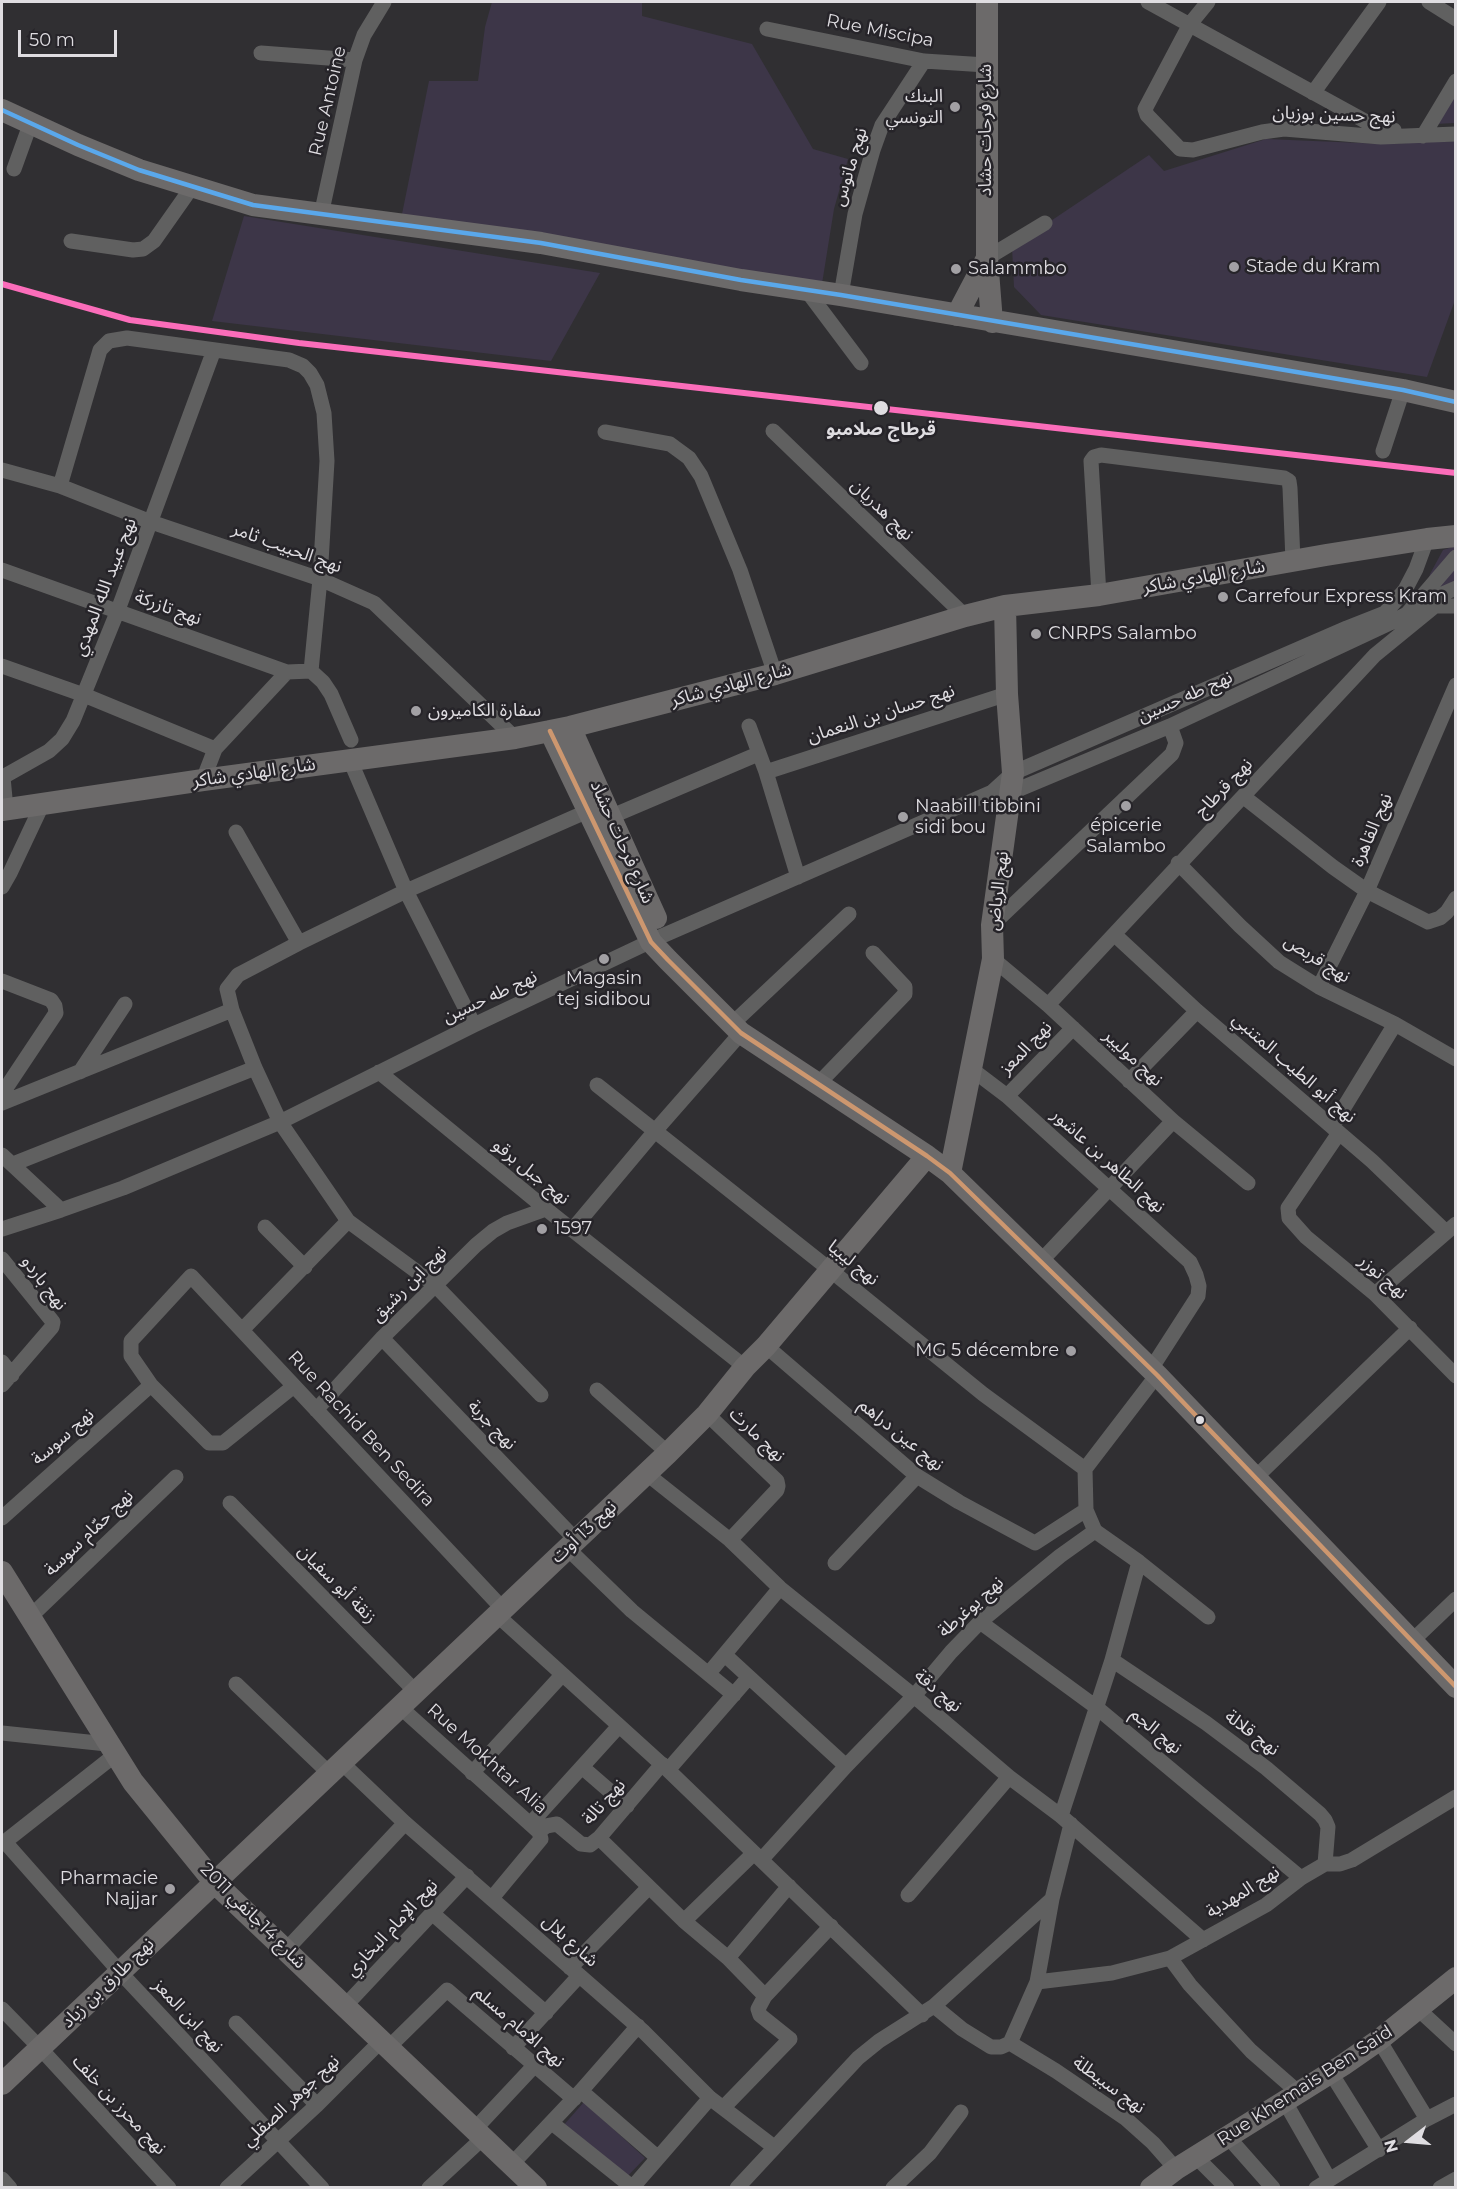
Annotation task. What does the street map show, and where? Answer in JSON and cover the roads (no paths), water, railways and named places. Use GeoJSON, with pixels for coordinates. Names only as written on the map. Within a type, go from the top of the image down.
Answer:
{"type":"FeatureCollection","features":[{"type":"Feature","properties":{"kind":"street","name":"Rue Antoine"},"geometry":{"type":"LineString","coordinates":[[321,215],[356,60],[364,35],[384,2]]}},
{"type":"Feature","properties":{"kind":"street","name":"شارع فرحات حشاد"},"geometry":{"type":"LineString","coordinates":[[987,2],[987,258],[992,322]]}},
{"type":"Feature","properties":{"kind":"street"},"geometry":{"type":"LineString","coordinates":[[1148,2],[1374,126],[1423,136],[1455,134]]}},
{"type":"Feature","properties":{"kind":"street"},"geometry":{"type":"LineString","coordinates":[[1190,24],[1208,2]]}},
{"type":"Feature","properties":{"kind":"street"},"geometry":{"type":"LineString","coordinates":[[1313,93],[1379,2]]}},
{"type":"Feature","properties":{"kind":"street"},"geometry":{"type":"LineString","coordinates":[[1429,2],[1455,19]]}},
{"type":"Feature","properties":{"kind":"street","name":"نهج حسين بوزيان"},"geometry":{"type":"LineString","coordinates":[[1190,24],[1145,109],[1147,115],[1180,149],[1193,150],[1262,132],[1284,129],[1381,137],[1423,136]]}},
{"type":"Feature","properties":{"kind":"street","name":"Rue Miscipa"},"geometry":{"type":"LineString","coordinates":[[767,29],[924,61],[986,65]]}},
{"type":"Feature","properties":{"kind":"street"},"geometry":{"type":"LineString","coordinates":[[261,53],[356,60]]}},
{"type":"Feature","properties":{"kind":"street","name":"نهج ماتوس"},"geometry":{"type":"LineString","coordinates":[[840,295],[855,214],[873,150],[888,116],[924,61]]}},
{"type":"Feature","properties":{"kind":"street"},"geometry":{"type":"LineString","coordinates":[[1423,136],[1455,81]]}},
{"type":"Feature","properties":{"kind":"street"},"geometry":{"type":"LineString","coordinates":[[2,110],[129,166],[253,206],[541,243],[807,291],[1403,390],[1455,402]]}},
{"type":"Feature","properties":{"kind":"street"},"geometry":{"type":"LineString","coordinates":[[14,169],[31,122]]}},
{"type":"Feature","properties":{"kind":"street"},"geometry":{"type":"LineString","coordinates":[[71,241],[133,250],[143,249],[154,241],[192,187]]}},
{"type":"Feature","properties":{"kind":"street"},"geometry":{"type":"LineString","coordinates":[[987,258],[1045,223]]}},
{"type":"Feature","properties":{"kind":"street","name":"شارع فرحات حشاد"},"geometry":{"type":"LineString","coordinates":[[957,315],[987,258]]}},
{"type":"Feature","properties":{"kind":"street"},"geometry":{"type":"LineString","coordinates":[[807,291],[861,363]]}},
{"type":"Feature","properties":{"kind":"street"},"geometry":{"type":"LineString","coordinates":[[60,486],[100,350],[114,339],[128,338],[289,360],[303,366],[317,385],[324,413],[327,460],[320,579],[311,671]]}},
{"type":"Feature","properties":{"kind":"street","name":"نهج عبيد الله المهدي"},"geometry":{"type":"LineString","coordinates":[[4,809],[2,777],[49,751],[62,739],[73,721],[118,610],[214,350]]}},
{"type":"Feature","properties":{"kind":"street"},"geometry":{"type":"LineString","coordinates":[[1383,452],[1403,390]]}},
{"type":"Feature","properties":{"kind":"street","name":"نهج هدريان"},"geometry":{"type":"LineString","coordinates":[[773,431],[965,616]]}},
{"type":"Feature","properties":{"kind":"street"},"geometry":{"type":"LineString","coordinates":[[605,432],[670,444],[689,459],[695,467],[701,476],[740,570],[775,674]]}},
{"type":"Feature","properties":{"kind":"street"},"geometry":{"type":"LineString","coordinates":[[1099,595],[1091,461],[1094,457],[1101,455],[1284,478],[1288,481],[1290,488],[1293,561]]}},
{"type":"Feature","properties":{"kind":"street","name":"نهج الحبيب ثامر"},"geometry":{"type":"LineString","coordinates":[[2,470],[60,486],[151,522],[320,579],[374,603],[515,738]]}},
{"type":"Feature","properties":{"kind":"street","name":"شارع الهادي شاكر"},"geometry":{"type":"LineString","coordinates":[[4,809],[204,780],[350,750],[515,738],[560,729],[775,674],[1005,606],[1099,595],[1293,561],[1455,536]]}},
{"type":"Feature","properties":{"kind":"street"},"geometry":{"type":"LineString","coordinates":[[1388,618],[1416,569],[1427,539]]}},
{"type":"Feature","properties":{"kind":"street"},"geometry":{"type":"LineString","coordinates":[[1426,602],[1455,557]]}},
{"type":"Feature","properties":{"kind":"street","name":"نهج تازركة"},"geometry":{"type":"LineString","coordinates":[[2,570],[287,672]]}},
{"type":"Feature","properties":{"kind":"street"},"geometry":{"type":"LineString","coordinates":[[1388,618],[1407,614],[1455,588]]}},
{"type":"Feature","properties":{"kind":"street"},"geometry":{"type":"LineString","coordinates":[[1405,590],[1426,602],[1455,606]]}},
{"type":"Feature","properties":{"kind":"street","name":"نهج قرطاج"},"geometry":{"type":"LineString","coordinates":[[1048,1005],[1115,935],[1178,863],[1426,602]]}},
{"type":"Feature","properties":{"kind":"street","name":"نهج الرياض"},"geometry":{"type":"LineString","coordinates":[[950,1173],[993,959],[992,925],[1005,786],[1007,694],[1005,606]]}},
{"type":"Feature","properties":{"kind":"street","name":"نهج طه حسين"},"geometry":{"type":"LineString","coordinates":[[1005,786],[1170,726],[1388,618]]}},
{"type":"Feature","properties":{"kind":"street","name":"نهج طه حسين"},"geometry":{"type":"LineString","coordinates":[[2,1229],[61,1210],[157,1174],[280,1122],[474,1025],[658,939],[1005,786],[1347,628],[1388,618]]}},
{"type":"Feature","properties":{"kind":"street"},"geometry":{"type":"LineString","coordinates":[[2,666],[84,695],[215,749]]}},
{"type":"Feature","properties":{"kind":"street"},"geometry":{"type":"LineString","coordinates":[[204,780],[215,749],[287,672],[311,671],[332,694],[350,750],[406,891],[474,1025]]}},
{"type":"Feature","properties":{"kind":"street","name":"نهج القاهرة"},"geometry":{"type":"LineString","coordinates":[[1319,987],[1367,891],[1455,685]]}},
{"type":"Feature","properties":{"kind":"street","name":"نهج حسان بن النعمان"},"geometry":{"type":"LineString","coordinates":[[766,772],[1007,694]]}},
{"type":"Feature","properties":{"kind":"street"},"geometry":{"type":"LineString","coordinates":[[749,726],[766,772],[798,877]]}},
{"type":"Feature","properties":{"kind":"street"},"geometry":{"type":"LineString","coordinates":[[992,925],[1172,754],[1176,743],[1170,726]]}},
{"type":"Feature","properties":{"kind":"street","name":"شارع فرحات حشاد"},"geometry":{"type":"LineString","coordinates":[[560,729],[588,811],[668,960],[736,1029],[950,1173],[1154,1372],[1455,1687]]}},
{"type":"Feature","properties":{"kind":"street","name":"شارع فرحات حشاد"},"geometry":{"type":"LineString","coordinates":[[560,729],[610,817],[658,939]]}},
{"type":"Feature","properties":{"kind":"street"},"geometry":{"type":"LineString","coordinates":[[610,817],[758,754]]}},
{"type":"Feature","properties":{"kind":"street"},"geometry":{"type":"LineString","coordinates":[[1244,796],[1367,891],[1428,922],[1440,918],[1447,912],[1455,898]]}},
{"type":"Feature","properties":{"kind":"street"},"geometry":{"type":"LineString","coordinates":[[2,887],[43,803]]}},
{"type":"Feature","properties":{"kind":"street"},"geometry":{"type":"LineString","coordinates":[[541,1395],[435,1285],[348,1221],[280,1122],[255,1068],[232,1010],[227,989],[238,975],[298,943],[406,891],[588,811]]}},
{"type":"Feature","properties":{"kind":"street"},"geometry":{"type":"LineString","coordinates":[[236,832],[298,943]]}},
{"type":"Feature","properties":{"kind":"street","name":"نهج قربص"},"geometry":{"type":"LineString","coordinates":[[1178,863],[1239,926],[1279,962],[1319,987],[1395,1024],[1455,1059]]}},
{"type":"Feature","properties":{"kind":"street"},"geometry":{"type":"LineString","coordinates":[[572,1230],[736,1029],[849,914]]}},
{"type":"Feature","properties":{"kind":"street","name":"نهج أبو الطيب المتنبي"},"geometry":{"type":"LineString","coordinates":[[1115,935],[1197,1011],[1451,1228]]}},
{"type":"Feature","properties":{"kind":"street"},"geometry":{"type":"LineString","coordinates":[[819,1083],[905,994],[905,987],[873,953]]}},
{"type":"Feature","properties":{"kind":"street","name":"نهج موليير"},"geometry":{"type":"LineString","coordinates":[[993,959],[1048,1005],[1173,1120],[1248,1183]]}},
{"type":"Feature","properties":{"kind":"street"},"geometry":{"type":"LineString","coordinates":[[2,981],[51,1000],[56,1006],[56,1013],[2,1094]]}},
{"type":"Feature","properties":{"kind":"street"},"geometry":{"type":"LineString","coordinates":[[80,1072],[125,1004]]}},
{"type":"Feature","properties":{"kind":"street"},"geometry":{"type":"LineString","coordinates":[[2,1103],[232,1010]]}},
{"type":"Feature","properties":{"kind":"street"},"geometry":{"type":"LineString","coordinates":[[1129,1081],[1197,1011]]}},
{"type":"Feature","properties":{"kind":"street"},"geometry":{"type":"LineString","coordinates":[[1336,1130],[1395,1024]]}},
{"type":"Feature","properties":{"kind":"street","name":"نهج المعز"},"geometry":{"type":"LineString","coordinates":[[1007,1096],[1073,1028]]}},
{"type":"Feature","properties":{"kind":"street"},"geometry":{"type":"LineString","coordinates":[[61,1210],[5,1159],[255,1068]]}},
{"type":"Feature","properties":{"kind":"street","name":"نهج الطاهر بن عاشور"},"geometry":{"type":"LineString","coordinates":[[970,1068],[1007,1096],[1190,1262],[1199,1286],[1198,1296],[1154,1372]]}},
{"type":"Feature","properties":{"kind":"street","name":"نهج جبل برقو"},"geometry":{"type":"LineString","coordinates":[[379,1072],[572,1230],[745,1367]]}},
{"type":"Feature","properties":{"kind":"street","name":"نهج ليبيا"},"geometry":{"type":"LineString","coordinates":[[597,1085],[830,1269],[983,1394],[1085,1469]]}},
{"type":"Feature","properties":{"kind":"street"},"geometry":{"type":"LineString","coordinates":[[1041,1261],[1173,1120]]}},
{"type":"Feature","properties":{"kind":"street","name":"نهج توزر"},"geometry":{"type":"LineString","coordinates":[[1336,1130],[1288,1208],[1289,1218],[1306,1237],[1375,1294],[1455,1376]]}},
{"type":"Feature","properties":{"kind":"street","name":"نهج 13 أوت"},"geometry":{"type":"LineString","coordinates":[[215,1883],[647,1474],[707,1414],[927,1156]]}},
{"type":"Feature","properties":{"kind":"street","name":"نهج ابن رشيق"},"geometry":{"type":"LineString","coordinates":[[316,1410],[382,1338],[493,1231],[507,1223],[546,1209]]}},
{"type":"Feature","properties":{"kind":"street"},"geometry":{"type":"LineString","coordinates":[[242,1330],[348,1221]]}},
{"type":"Feature","properties":{"kind":"street"},"geometry":{"type":"LineString","coordinates":[[264,1227],[305,1267]]}},
{"type":"Feature","properties":{"kind":"street"},"geometry":{"type":"LineString","coordinates":[[1375,1294],[1451,1228]]}},
{"type":"Feature","properties":{"kind":"street","name":"نهج باردو"},"geometry":{"type":"LineString","coordinates":[[2,1259],[53,1322],[52,1327],[7,1380]]}},
{"type":"Feature","properties":{"kind":"street","name":"Rue Rachid Ben Sedira"},"geometry":{"type":"LineString","coordinates":[[151,1385],[131,1356],[131,1341],[191,1276],[500,1612],[562,1675],[665,1767],[922,2015]]}},
{"type":"Feature","properties":{"kind":"street"},"geometry":{"type":"LineString","coordinates":[[1255,1478],[1410,1328]]}},
{"type":"Feature","properties":{"kind":"street","name":"نهج جربة"},"geometry":{"type":"LineString","coordinates":[[382,1338],[632,1611],[734,1695]]}},
{"type":"Feature","properties":{"kind":"street","name":"نهج عين دراهم"},"geometry":{"type":"LineString","coordinates":[[766,1346],[917,1476],[959,1502],[1060,1556]]}},
{"type":"Feature","properties":{"kind":"street"},"geometry":{"type":"LineString","coordinates":[[2,1362],[7,1380]]}},
{"type":"Feature","properties":{"kind":"street"},"geometry":{"type":"LineString","coordinates":[[1154,1372],[1085,1469],[1086,1510],[1095,1531],[1139,1562],[1208,1617]]}},
{"type":"Feature","properties":{"kind":"street"},"geometry":{"type":"LineString","coordinates":[[151,1385],[209,1443],[217,1445],[223,1443],[294,1386]]}},
{"type":"Feature","properties":{"kind":"street","name":"نهج سوسة"},"geometry":{"type":"LineString","coordinates":[[2,1518],[151,1385]]}},
{"type":"Feature","properties":{"kind":"street"},"geometry":{"type":"LineString","coordinates":[[597,1390],[669,1452]]}},
{"type":"Feature","properties":{"kind":"street","name":"نهج مارث"},"geometry":{"type":"LineString","coordinates":[[707,1414],[777,1481],[778,1486],[777,1490],[730,1540]]}},
{"type":"Feature","properties":{"kind":"street","name":"نهج دقة"},"geometry":{"type":"LineString","coordinates":[[647,1474],[730,1540],[780,1588],[914,1695],[1009,1777],[1066,1820],[1203,1940]]}},
{"type":"Feature","properties":{"kind":"street"},"geometry":{"type":"LineString","coordinates":[[835,1563],[917,1476]]}},
{"type":"Feature","properties":{"kind":"street","name":"نهج حمّام سوسة"},"geometry":{"type":"LineString","coordinates":[[30,1617],[176,1477]]}},
{"type":"Feature","properties":{"kind":"street","name":"زنقة أبو سفيان"},"geometry":{"type":"LineString","coordinates":[[230,1503],[408,1699]]}},
{"type":"Feature","properties":{"kind":"street"},"geometry":{"type":"LineString","coordinates":[[1035,1542],[1086,1510]]}},
{"type":"Feature","properties":{"kind":"street","name":"نهج يوغرطة"},"geometry":{"type":"LineString","coordinates":[[684,1922],[758,1856],[914,1695],[980,1622],[1060,1556],[1095,1531]]}},
{"type":"Feature","properties":{"kind":"street"},"geometry":{"type":"LineString","coordinates":[[934,2006],[962,2029],[991,2047],[1001,2047],[1010,2043],[1037,1982],[1066,1820],[1096,1707],[1112,1660],[1139,1562]]}},
{"type":"Feature","properties":{"kind":"street","name":"شارع 14جانفي 2011"},"geometry":{"type":"LineString","coordinates":[[2,1572],[111,1750],[133,1782],[215,1883],[536,2187]]}},
{"type":"Feature","properties":{"kind":"street"},"geometry":{"type":"LineString","coordinates":[[709,1673],[780,1588]]}},
{"type":"Feature","properties":{"kind":"street"},"geometry":{"type":"LineString","coordinates":[[1411,1642],[1455,1599]]}},
{"type":"Feature","properties":{"kind":"street","name":"نهج الجم"},"geometry":{"type":"LineString","coordinates":[[980,1622],[1096,1707],[1301,1878]]}},
{"type":"Feature","properties":{"kind":"street"},"geometry":{"type":"LineString","coordinates":[[725,1655],[846,1766]]}},
{"type":"Feature","properties":{"kind":"street","name":"نهج قلالة"},"geometry":{"type":"LineString","coordinates":[[1112,1660],[1206,1723],[1266,1768],[1320,1814],[1326,1820],[1328,1827],[1325,1864]]}},
{"type":"Feature","properties":{"kind":"street"},"geometry":{"type":"LineString","coordinates":[[472,1773],[562,1675]]}},
{"type":"Feature","properties":{"kind":"street","name":"نهج تالة"},"geometry":{"type":"LineString","coordinates":[[534,1828],[557,1824],[581,1844],[590,1845],[749,1677]]}},
{"type":"Feature","properties":{"kind":"street","name":"شارع بلال"},"geometry":{"type":"LineString","coordinates":[[236,1684],[467,1876],[638,2026],[710,2098],[774,2147]]}},
{"type":"Feature","properties":{"kind":"street","name":"Rue Mokhtar Alia"},"geometry":{"type":"LineString","coordinates":[[408,1699],[472,1773],[534,1828],[541,1839],[492,1898]]}},
{"type":"Feature","properties":{"kind":"street"},"geometry":{"type":"LineString","coordinates":[[534,1828],[582,1767],[619,1726]]}},
{"type":"Feature","properties":{"kind":"street"},"geometry":{"type":"LineString","coordinates":[[2,1733],[111,1750]]}},
{"type":"Feature","properties":{"kind":"street"},"geometry":{"type":"LineString","coordinates":[[3,1843],[111,1750]]}},
{"type":"Feature","properties":{"kind":"street"},"geometry":{"type":"LineString","coordinates":[[582,1767],[627,1806]]}},
{"type":"Feature","properties":{"kind":"street"},"geometry":{"type":"LineString","coordinates":[[908,1895],[1009,1777]]}},
{"type":"Feature","properties":{"kind":"street","name":"نهج المهدية"},"geometry":{"type":"LineString","coordinates":[[1037,1982],[1112,1973],[1170,1958],[1266,1905],[1301,1878],[1325,1864],[1340,1864],[1352,1860],[1455,1797]]}},
{"type":"Feature","properties":{"kind":"street"},"geometry":{"type":"LineString","coordinates":[[285,1951],[405,1823]]}},
{"type":"Feature","properties":{"kind":"street"},"geometry":{"type":"LineString","coordinates":[[599,1838],[684,1922],[728,1958],[765,1996]]}},
{"type":"Feature","properties":{"kind":"street","name":"نهج ابن المعز"},"geometry":{"type":"LineString","coordinates":[[3,1843],[119,1971],[322,2187]]}},
{"type":"Feature","properties":{"kind":"street","name":"نهج الإمام البخاري"},"geometry":{"type":"LineString","coordinates":[[345,2006],[467,1876]]}},
{"type":"Feature","properties":{"kind":"street","name":"نهج طارق بن زياد"},"geometry":{"type":"LineString","coordinates":[[2,2084],[119,1971],[215,1883]]}},
{"type":"Feature","properties":{"kind":"street"},"geometry":{"type":"LineString","coordinates":[[513,2048],[546,2013],[575,1972],[649,1887]]}},
{"type":"Feature","properties":{"kind":"street"},"geometry":{"type":"LineString","coordinates":[[728,1958],[789,1887]]}},
{"type":"Feature","properties":{"kind":"street"},"geometry":{"type":"LineString","coordinates":[[737,2187],[858,2058],[879,2040],[934,2006],[1052,1899]]}},
{"type":"Feature","properties":{"kind":"street"},"geometry":{"type":"LineString","coordinates":[[432,1913],[546,2013]]}},
{"type":"Feature","properties":{"kind":"street"},"geometry":{"type":"LineString","coordinates":[[723,2108],[790,2039],[760,2015],[758,2009],[765,1996],[831,1926]]}},
{"type":"Feature","properties":{"kind":"street"},"geometry":{"type":"LineString","coordinates":[[1170,1958],[1190,1985],[1292,2098],[1329,2179]]}},
{"type":"Feature","properties":{"kind":"street","name":"Rue Khemais Ben Saïd"},"geometry":{"type":"LineString","coordinates":[[1151,2187],[1174,2177],[1196,2157],[1292,2098],[1379,2040],[1455,1978]]}},
{"type":"Feature","properties":{"kind":"street","name":"نهج الامام مسلم"},"geometry":{"type":"LineString","coordinates":[[384,2044],[447,1990],[534,2066],[577,2095],[657,2157]]}},
{"type":"Feature","properties":{"kind":"street","name":"نهج محرز بن خلف"},"geometry":{"type":"LineString","coordinates":[[2,2009],[169,2187]]}},
{"type":"Feature","properties":{"kind":"street"},"geometry":{"type":"LineString","coordinates":[[1418,2009],[1455,2044]]}},
{"type":"Feature","properties":{"kind":"street"},"geometry":{"type":"LineString","coordinates":[[236,2023],[317,2105]]}},
{"type":"Feature","properties":{"kind":"street"},"geometry":{"type":"LineString","coordinates":[[511,2165],[552,2123],[638,2026]]}},
{"type":"Feature","properties":{"kind":"street"},"geometry":{"type":"LineString","coordinates":[[1379,2040],[1427,2119]]}},
{"type":"Feature","properties":{"kind":"street","name":"نهج سبيطلة"},"geometry":{"type":"LineString","coordinates":[[1010,2043],[1125,2118],[1153,2143],[1174,2177]]}},
{"type":"Feature","properties":{"kind":"street","name":"نهج جوهر الصقلي"},"geometry":{"type":"LineString","coordinates":[[227,2187],[384,2044]]}},
{"type":"Feature","properties":{"kind":"street"},"geometry":{"type":"LineString","coordinates":[[429,2187],[478,2134],[534,2066]]}},
{"type":"Feature","properties":{"kind":"street"},"geometry":{"type":"LineString","coordinates":[[1331,2073],[1379,2150]]}},
{"type":"Feature","properties":{"kind":"street"},"geometry":{"type":"LineString","coordinates":[[552,2123],[632,2187],[710,2098]]}},
{"type":"Feature","properties":{"kind":"street"},"geometry":{"type":"LineString","coordinates":[[1316,2187],[1455,2104]]}},
{"type":"Feature","properties":{"kind":"street"},"geometry":{"type":"LineString","coordinates":[[893,2187],[930,2153],[961,2112]]}},
{"type":"Feature","properties":{"kind":"street"},"geometry":{"type":"LineString","coordinates":[[1228,2137],[1273,2187]]}},
{"type":"Feature","properties":{"kind":"street"},"geometry":{"type":"LineString","coordinates":[[1196,2157],[1227,2187]]}},
{"type":"Feature","properties":{"kind":"street"},"geometry":{"type":"LineString","coordinates":[[2,2179],[10,2187]]}},
{"type":"Feature","properties":{"kind":"street"},"geometry":{"type":"LineString","coordinates":[[1440,2187],[1455,2179]]}},
{"type":"Feature","properties":{"kind":"place","name":"البنك التونسي"},"geometry":{"type":"Point","coordinates":[955,107]}},
{"type":"Feature","properties":{"kind":"place","name":"Stade du Kram"},"geometry":{"type":"Point","coordinates":[1234,267]}},
{"type":"Feature","properties":{"kind":"place","name":"Salammbo"},"geometry":{"type":"Point","coordinates":[956,269]}},
{"type":"Feature","properties":{"kind":"place","name":"قرطاج صلامبو"},"geometry":{"type":"Point","coordinates":[881,408]}},
{"type":"Feature","properties":{"kind":"place","name":"Carrefour Express Kram"},"geometry":{"type":"Point","coordinates":[1223,597]}},
{"type":"Feature","properties":{"kind":"place","name":"CNRPS Salambo"},"geometry":{"type":"Point","coordinates":[1036,634]}},
{"type":"Feature","properties":{"kind":"place","name":"سفارة الكاميرون"},"geometry":{"type":"Point","coordinates":[416,711]}},
{"type":"Feature","properties":{"kind":"place","name":"épicerie Salambo"},"geometry":{"type":"Point","coordinates":[1126,806]}},
{"type":"Feature","properties":{"kind":"place","name":"Naabill tibbini sidi bou"},"geometry":{"type":"Point","coordinates":[903,817]}},
{"type":"Feature","properties":{"kind":"place","name":"Magasin tej sidibou"},"geometry":{"type":"Point","coordinates":[604,959]}},
{"type":"Feature","properties":{"kind":"place","name":"1597"},"geometry":{"type":"Point","coordinates":[542,1229]}},
{"type":"Feature","properties":{"kind":"place","name":"MG 5 décembre"},"geometry":{"type":"Point","coordinates":[1071,1351]}},
{"type":"Feature","properties":{"kind":"place","name":"Pharmacie Najjar"},"geometry":{"type":"Point","coordinates":[170,1889]}}]}
